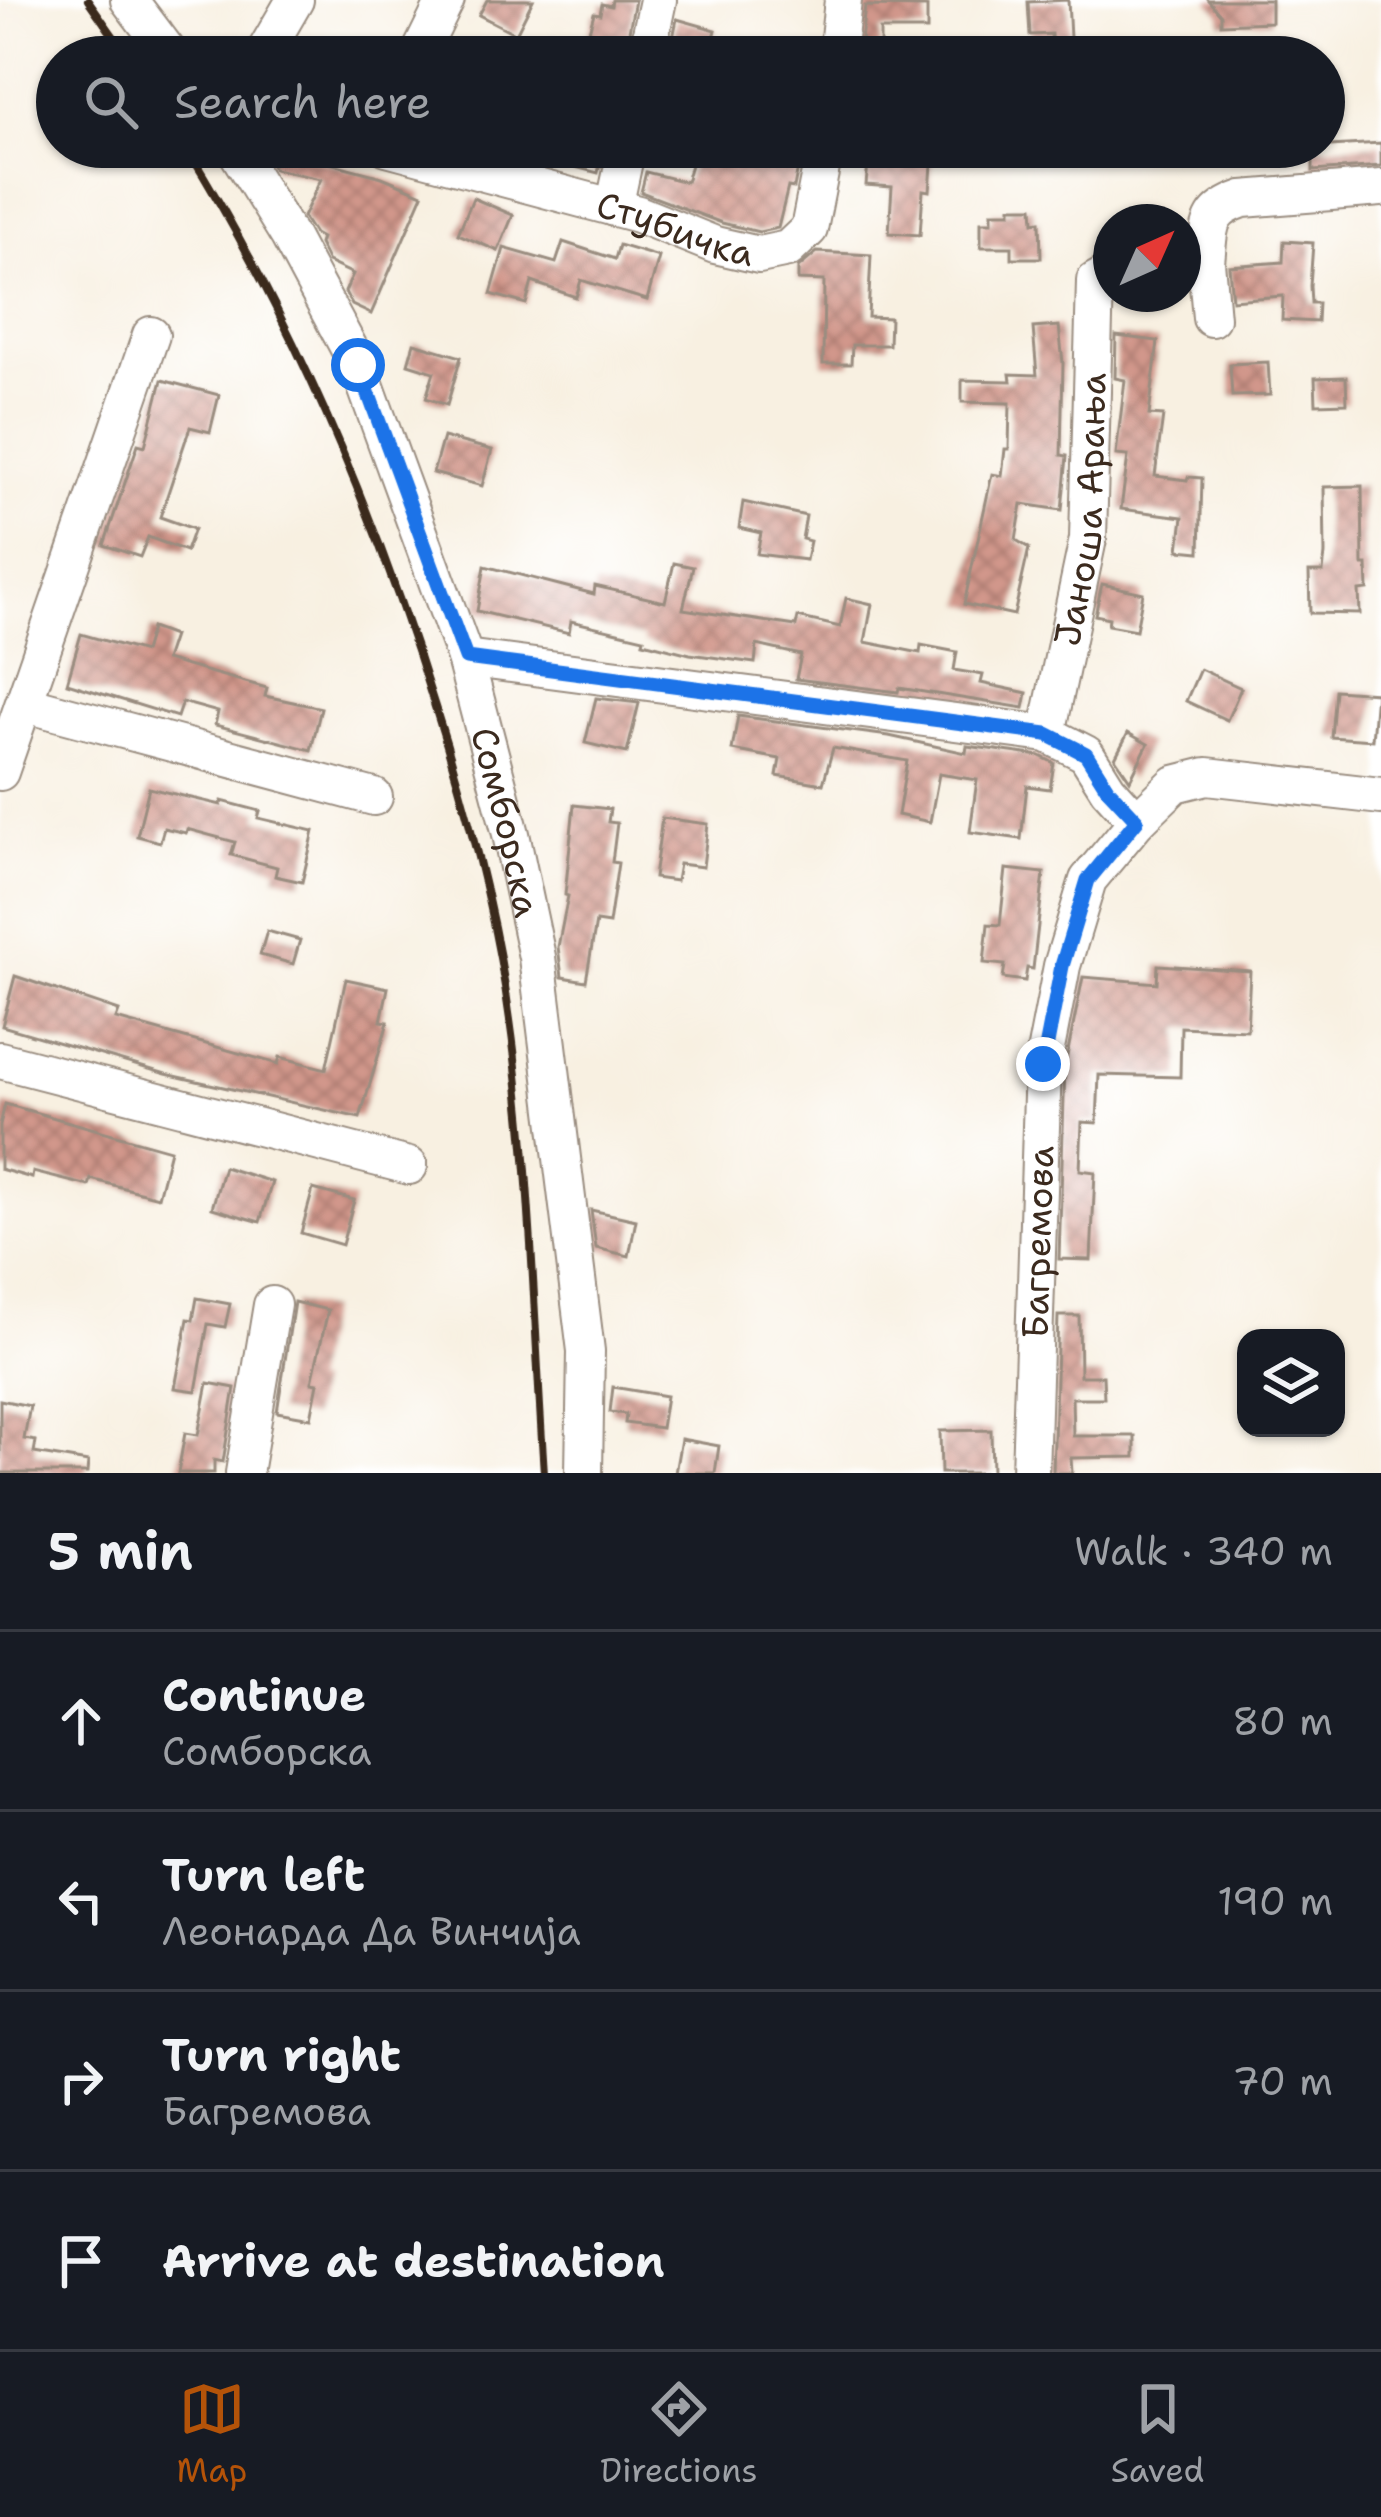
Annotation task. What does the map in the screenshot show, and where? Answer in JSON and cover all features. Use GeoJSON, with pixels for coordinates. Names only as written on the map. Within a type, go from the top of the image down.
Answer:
{"type":"FeatureCollection","features":[{"type":"Feature","properties":{"kind":"street"},"geometry":{"type":"LineString","coordinates":[[129,0],[156,36]]}},
{"type":"Feature","properties":{"kind":"street"},"geometry":{"type":"LineString","coordinates":[[274,36],[295,0]]}},
{"type":"Feature","properties":{"kind":"street"},"geometry":{"type":"LineString","coordinates":[[428,36],[446,0]]}},
{"type":"Feature","properties":{"kind":"street"},"geometry":{"type":"LineString","coordinates":[[650,36],[658,0]]}},
{"type":"Feature","properties":{"kind":"street"},"geometry":{"type":"LineString","coordinates":[[839,36],[843,0]]}},
{"type":"Feature","properties":{"kind":"street","name":"Сомборска"},"geometry":{"type":"LineString","coordinates":[[247,168],[358,365],[466,658],[512,834],[537,956],[586,1351],[584,1473]]}},
{"type":"Feature","properties":{"kind":"street","name":"Стубичка"},"geometry":{"type":"LineString","coordinates":[[464,168],[614,208],[715,245],[759,255],[788,249],[809,229],[821,168]]}},
{"type":"Feature","properties":{"kind":"street"},"geometry":{"type":"LineString","coordinates":[[614,208],[623,168]]}},
{"type":"Feature","properties":{"kind":"street"},"geometry":{"type":"LineString","coordinates":[[1201,245],[1211,219],[1222,206],[1243,199],[1381,188]]}},
{"type":"Feature","properties":{"kind":"street"},"geometry":{"type":"LineString","coordinates":[[1201,286],[1211,318]]}},
{"type":"Feature","properties":{"kind":"street","name":"Јаноша Арања"},"geometry":{"type":"LineString","coordinates":[[1047,734],[1088,539],[1101,312]]}},
{"type":"Feature","properties":{"kind":"street"},"geometry":{"type":"LineString","coordinates":[[0,772],[152,335]]}},
{"type":"Feature","properties":{"kind":"street"},"geometry":{"type":"LineString","coordinates":[[466,658],[1047,734],[1086,754],[1108,789],[1137,820]]}},
{"type":"Feature","properties":{"kind":"street"},"geometry":{"type":"LineString","coordinates":[[26,704],[374,797]]}},
{"type":"Feature","properties":{"kind":"street","name":"Багремова"},"geometry":{"type":"LineString","coordinates":[[1030,1473],[1043,1064],[1062,966],[1088,880],[1137,820],[1175,784],[1207,776],[1381,796]]}},
{"type":"Feature","properties":{"kind":"street"},"geometry":{"type":"LineString","coordinates":[[0,1060],[409,1166]]}},
{"type":"Feature","properties":{"kind":"street"},"geometry":{"type":"LineString","coordinates":[[244,1473],[272,1305]]}},
{"type":"Feature","properties":{"kind":"building"},"geometry":{"type":"Polygon","coordinates":[[[487,0],[533,0],[516,34],[479,15],[487,0]]]}},
{"type":"Feature","properties":{"kind":"building"},"geometry":{"type":"Polygon","coordinates":[[[612,0],[635,0],[628,36],[588,36],[594,13],[600,14],[602,4],[611,6],[612,0]]]}},
{"type":"Feature","properties":{"kind":"building"},"geometry":{"type":"Polygon","coordinates":[[[1068,0],[1070,36],[1030,35],[1028,2],[1068,0]]]}},
{"type":"Feature","properties":{"kind":"building"},"geometry":{"type":"Polygon","coordinates":[[[1208,0],[1271,0],[1271,22],[1221,24],[1221,15],[1208,0]]]}},
{"type":"Feature","properties":{"kind":"building"},"geometry":{"type":"Polygon","coordinates":[[[865,6],[927,7],[927,30],[880,30],[880,36],[862,36],[865,6]]]}},
{"type":"Feature","properties":{"kind":"building"},"geometry":{"type":"Polygon","coordinates":[[[677,19],[716,30],[714,36],[673,36],[677,19]]]}},
{"type":"Feature","properties":{"kind":"building"},"geometry":{"type":"Polygon","coordinates":[[[1381,143],[1381,166],[1313,171],[1345,168],[1345,145],[1381,143]]]}},
{"type":"Feature","properties":{"kind":"building"},"geometry":{"type":"Polygon","coordinates":[[[348,168],[423,194],[371,314],[352,305],[345,292],[353,274],[328,262],[321,238],[303,217],[321,179],[274,169],[348,168]]]}},
{"type":"Feature","properties":{"kind":"building"},"geometry":{"type":"Polygon","coordinates":[[[690,168],[798,168],[778,228],[759,232],[641,192],[646,172],[686,182],[690,168]]]}},
{"type":"Feature","properties":{"kind":"building"},"geometry":{"type":"Polygon","coordinates":[[[868,168],[932,168],[930,191],[923,190],[920,235],[889,233],[892,187],[866,185],[868,168]]]}},
{"type":"Feature","properties":{"kind":"building"},"geometry":{"type":"Polygon","coordinates":[[[473,198],[513,215],[498,251],[458,234],[473,198]]]}},
{"type":"Feature","properties":{"kind":"building"},"geometry":{"type":"Polygon","coordinates":[[[1011,207],[1033,207],[1034,222],[1040,221],[1041,258],[1012,258],[1012,247],[981,247],[981,222],[992,222],[992,212],[1011,212],[1011,207]]]}},
{"type":"Feature","properties":{"kind":"building"},"geometry":{"type":"Polygon","coordinates":[[[1284,241],[1313,243],[1310,286],[1311,303],[1318,303],[1317,322],[1282,320],[1283,296],[1232,300],[1229,266],[1283,262],[1284,241]]]}},
{"type":"Feature","properties":{"kind":"building"},"geometry":{"type":"Polygon","coordinates":[[[563,242],[615,259],[619,245],[659,257],[647,300],[581,280],[576,297],[532,282],[526,304],[491,294],[504,248],[556,263],[563,242]]]}},
{"type":"Feature","properties":{"kind":"building"},"geometry":{"type":"Polygon","coordinates":[[[817,252],[871,255],[868,317],[890,318],[889,345],[852,345],[851,364],[823,364],[824,281],[798,280],[798,268],[817,252]]]}},
{"type":"Feature","properties":{"kind":"building"},"geometry":{"type":"Polygon","coordinates":[[[1059,326],[1061,455],[1067,456],[1062,510],[1022,504],[1016,540],[1029,548],[1014,615],[964,604],[992,474],[1002,476],[1005,449],[1009,449],[1010,403],[962,402],[962,380],[1011,381],[1010,374],[1037,375],[1033,328],[1059,326]]]}},
{"type":"Feature","properties":{"kind":"building"},"geometry":{"type":"Polygon","coordinates":[[[1116,336],[1158,341],[1149,415],[1163,416],[1155,476],[1202,478],[1200,552],[1179,550],[1183,517],[1121,509],[1128,456],[1116,455],[1125,380],[1115,378],[1116,336]]]}},
{"type":"Feature","properties":{"kind":"building"},"geometry":{"type":"Polygon","coordinates":[[[414,343],[461,357],[447,405],[426,398],[434,372],[408,364],[414,343]]]}},
{"type":"Feature","properties":{"kind":"building"},"geometry":{"type":"Polygon","coordinates":[[[1268,362],[1270,395],[1232,396],[1230,364],[1268,362]]]}},
{"type":"Feature","properties":{"kind":"building"},"geometry":{"type":"Polygon","coordinates":[[[1346,377],[1347,403],[1316,404],[1315,378],[1346,377]]]}},
{"type":"Feature","properties":{"kind":"building"},"geometry":{"type":"Polygon","coordinates":[[[162,380],[219,395],[210,432],[190,427],[160,517],[194,529],[186,551],[148,537],[140,557],[104,545],[138,444],[145,446],[162,380]]]}},
{"type":"Feature","properties":{"kind":"building"},"geometry":{"type":"Polygon","coordinates":[[[443,437],[492,450],[482,486],[433,473],[443,437]]]}},
{"type":"Feature","properties":{"kind":"building"},"geometry":{"type":"Polygon","coordinates":[[[1362,486],[1368,590],[1359,591],[1360,614],[1310,613],[1309,572],[1323,572],[1325,554],[1324,487],[1362,486]]]}},
{"type":"Feature","properties":{"kind":"building"},"geometry":{"type":"Polygon","coordinates":[[[743,502],[806,516],[802,539],[810,541],[806,560],[757,554],[761,533],[739,528],[743,502]]]}},
{"type":"Feature","properties":{"kind":"building"},"geometry":{"type":"Polygon","coordinates":[[[674,563],[693,567],[683,609],[796,626],[798,617],[840,627],[846,598],[872,604],[865,642],[920,653],[921,645],[957,652],[954,670],[983,675],[981,683],[1027,693],[1024,708],[899,688],[898,692],[796,679],[801,655],[757,645],[755,663],[690,654],[571,621],[569,633],[477,611],[485,566],[594,594],[595,586],[665,602],[674,563]]]}},
{"type":"Feature","properties":{"kind":"building"},"geometry":{"type":"Polygon","coordinates":[[[1102,584],[1143,593],[1136,630],[1108,625],[1109,618],[1095,615],[1102,584]]]}},
{"type":"Feature","properties":{"kind":"building"},"geometry":{"type":"Polygon","coordinates":[[[151,628],[173,636],[165,660],[267,688],[265,696],[321,708],[311,750],[215,725],[218,712],[182,702],[177,717],[67,683],[81,634],[144,652],[151,628]]]}},
{"type":"Feature","properties":{"kind":"building"},"geometry":{"type":"Polygon","coordinates":[[[1200,669],[1241,688],[1227,720],[1186,701],[1200,669]]]}},
{"type":"Feature","properties":{"kind":"building"},"geometry":{"type":"Polygon","coordinates":[[[1335,690],[1376,693],[1372,740],[1331,737],[1335,690]]]}},
{"type":"Feature","properties":{"kind":"building"},"geometry":{"type":"Polygon","coordinates":[[[596,698],[639,703],[627,753],[585,743],[596,698]]]}},
{"type":"Feature","properties":{"kind":"building"},"geometry":{"type":"Polygon","coordinates":[[[738,716],[889,736],[966,753],[967,746],[1040,756],[1054,763],[1050,789],[1027,786],[1021,839],[970,832],[977,780],[939,774],[930,822],[898,815],[907,761],[833,748],[823,784],[777,776],[780,759],[732,750],[738,716]]]}},
{"type":"Feature","properties":{"kind":"building"},"geometry":{"type":"Polygon","coordinates":[[[1128,733],[1148,744],[1130,780],[1115,758],[1128,733]]]}},
{"type":"Feature","properties":{"kind":"building"},"geometry":{"type":"Polygon","coordinates":[[[149,788],[221,805],[222,801],[260,811],[258,818],[314,831],[302,882],[275,876],[277,867],[231,855],[235,842],[187,829],[186,833],[164,828],[160,842],[137,836],[149,788]]]}},
{"type":"Feature","properties":{"kind":"building"},"geometry":{"type":"Polygon","coordinates":[[[574,805],[610,809],[608,822],[617,823],[612,862],[618,863],[609,924],[596,922],[586,981],[562,977],[558,947],[568,896],[574,805]]]}},
{"type":"Feature","properties":{"kind":"building"},"geometry":{"type":"Polygon","coordinates":[[[662,818],[708,824],[703,867],[679,864],[676,881],[654,878],[662,818]]]}},
{"type":"Feature","properties":{"kind":"building"},"geometry":{"type":"Polygon","coordinates":[[[1006,869],[1044,873],[1033,969],[1027,968],[1025,981],[1003,978],[1005,965],[984,963],[988,924],[1000,925],[1006,869]]]}},
{"type":"Feature","properties":{"kind":"building"},"geometry":{"type":"Polygon","coordinates":[[[267,931],[300,940],[293,964],[260,955],[267,931]]]}},
{"type":"Feature","properties":{"kind":"building"},"geometry":{"type":"Polygon","coordinates":[[[1158,965],[1250,971],[1247,1030],[1181,1027],[1180,1077],[1099,1075],[1097,1123],[1082,1122],[1080,1170],[1095,1172],[1091,1260],[1059,1259],[1065,1066],[1083,977],[1157,983],[1158,965]]]}},
{"type":"Feature","properties":{"kind":"building"},"geometry":{"type":"Polygon","coordinates":[[[15,976],[119,1011],[116,1019],[278,1064],[280,1057],[326,1069],[346,979],[388,988],[381,1021],[388,1022],[360,1118],[166,1074],[2,1026],[15,976]]]}},
{"type":"Feature","properties":{"kind":"building"},"geometry":{"type":"Polygon","coordinates":[[[5,1104],[170,1150],[158,1197],[91,1179],[89,1186],[0,1169],[5,1104]]]}},
{"type":"Feature","properties":{"kind":"building"},"geometry":{"type":"Polygon","coordinates":[[[224,1167],[272,1182],[260,1222],[212,1208],[224,1167]]]}},
{"type":"Feature","properties":{"kind":"building"},"geometry":{"type":"Polygon","coordinates":[[[313,1189],[354,1200],[342,1245],[301,1233],[313,1189]]]}},
{"type":"Feature","properties":{"kind":"building"},"geometry":{"type":"Polygon","coordinates":[[[591,1210],[636,1220],[629,1256],[596,1248],[591,1210]]]}},
{"type":"Feature","properties":{"kind":"building"},"geometry":{"type":"Polygon","coordinates":[[[197,1298],[230,1304],[225,1327],[208,1324],[196,1391],[175,1388],[188,1319],[193,1320],[197,1298]]]}},
{"type":"Feature","properties":{"kind":"building"},"geometry":{"type":"Polygon","coordinates":[[[294,1302],[328,1310],[312,1382],[318,1383],[311,1418],[277,1412],[294,1302]]]}},
{"type":"Feature","properties":{"kind":"building"},"geometry":{"type":"Polygon","coordinates":[[[1058,1316],[1079,1316],[1080,1376],[1103,1376],[1104,1398],[1072,1398],[1073,1436],[1135,1436],[1135,1457],[1071,1458],[1072,1473],[1053,1473],[1058,1316]]]}},
{"type":"Feature","properties":{"kind":"building"},"geometry":{"type":"Polygon","coordinates":[[[208,1383],[235,1388],[223,1462],[214,1460],[214,1473],[178,1473],[185,1433],[198,1435],[208,1383]]]}},
{"type":"Feature","properties":{"kind":"building"},"geometry":{"type":"Polygon","coordinates":[[[613,1387],[666,1396],[661,1428],[625,1423],[626,1414],[610,1412],[613,1387]]]}},
{"type":"Feature","properties":{"kind":"building"},"geometry":{"type":"Polygon","coordinates":[[[0,1400],[30,1406],[24,1439],[36,1441],[34,1453],[88,1462],[87,1473],[0,1473],[0,1400]]]}},
{"type":"Feature","properties":{"kind":"building"},"geometry":{"type":"Polygon","coordinates":[[[991,1430],[992,1473],[941,1473],[940,1431],[991,1430]]]}},
{"type":"Feature","properties":{"kind":"building"},"geometry":{"type":"Polygon","coordinates":[[[681,1439],[719,1446],[715,1473],[675,1473],[681,1439]]]}},
{"type":"Feature","properties":{"kind":"railway"},"geometry":{"type":"LineString","coordinates":[[88,0],[113,36]]}},
{"type":"Feature","properties":{"kind":"railway"},"geometry":{"type":"LineString","coordinates":[[199,168],[297,351],[359,492],[412,636],[470,825],[497,941],[517,1076],[544,1473]]}},
{"type":"Feature","properties":{"kind":"route"},"geometry":{"type":"LineString","coordinates":[[358,365],[466,658],[1047,734],[1086,754],[1108,789],[1137,820],[1088,880],[1062,966],[1043,1064]]}}]}
